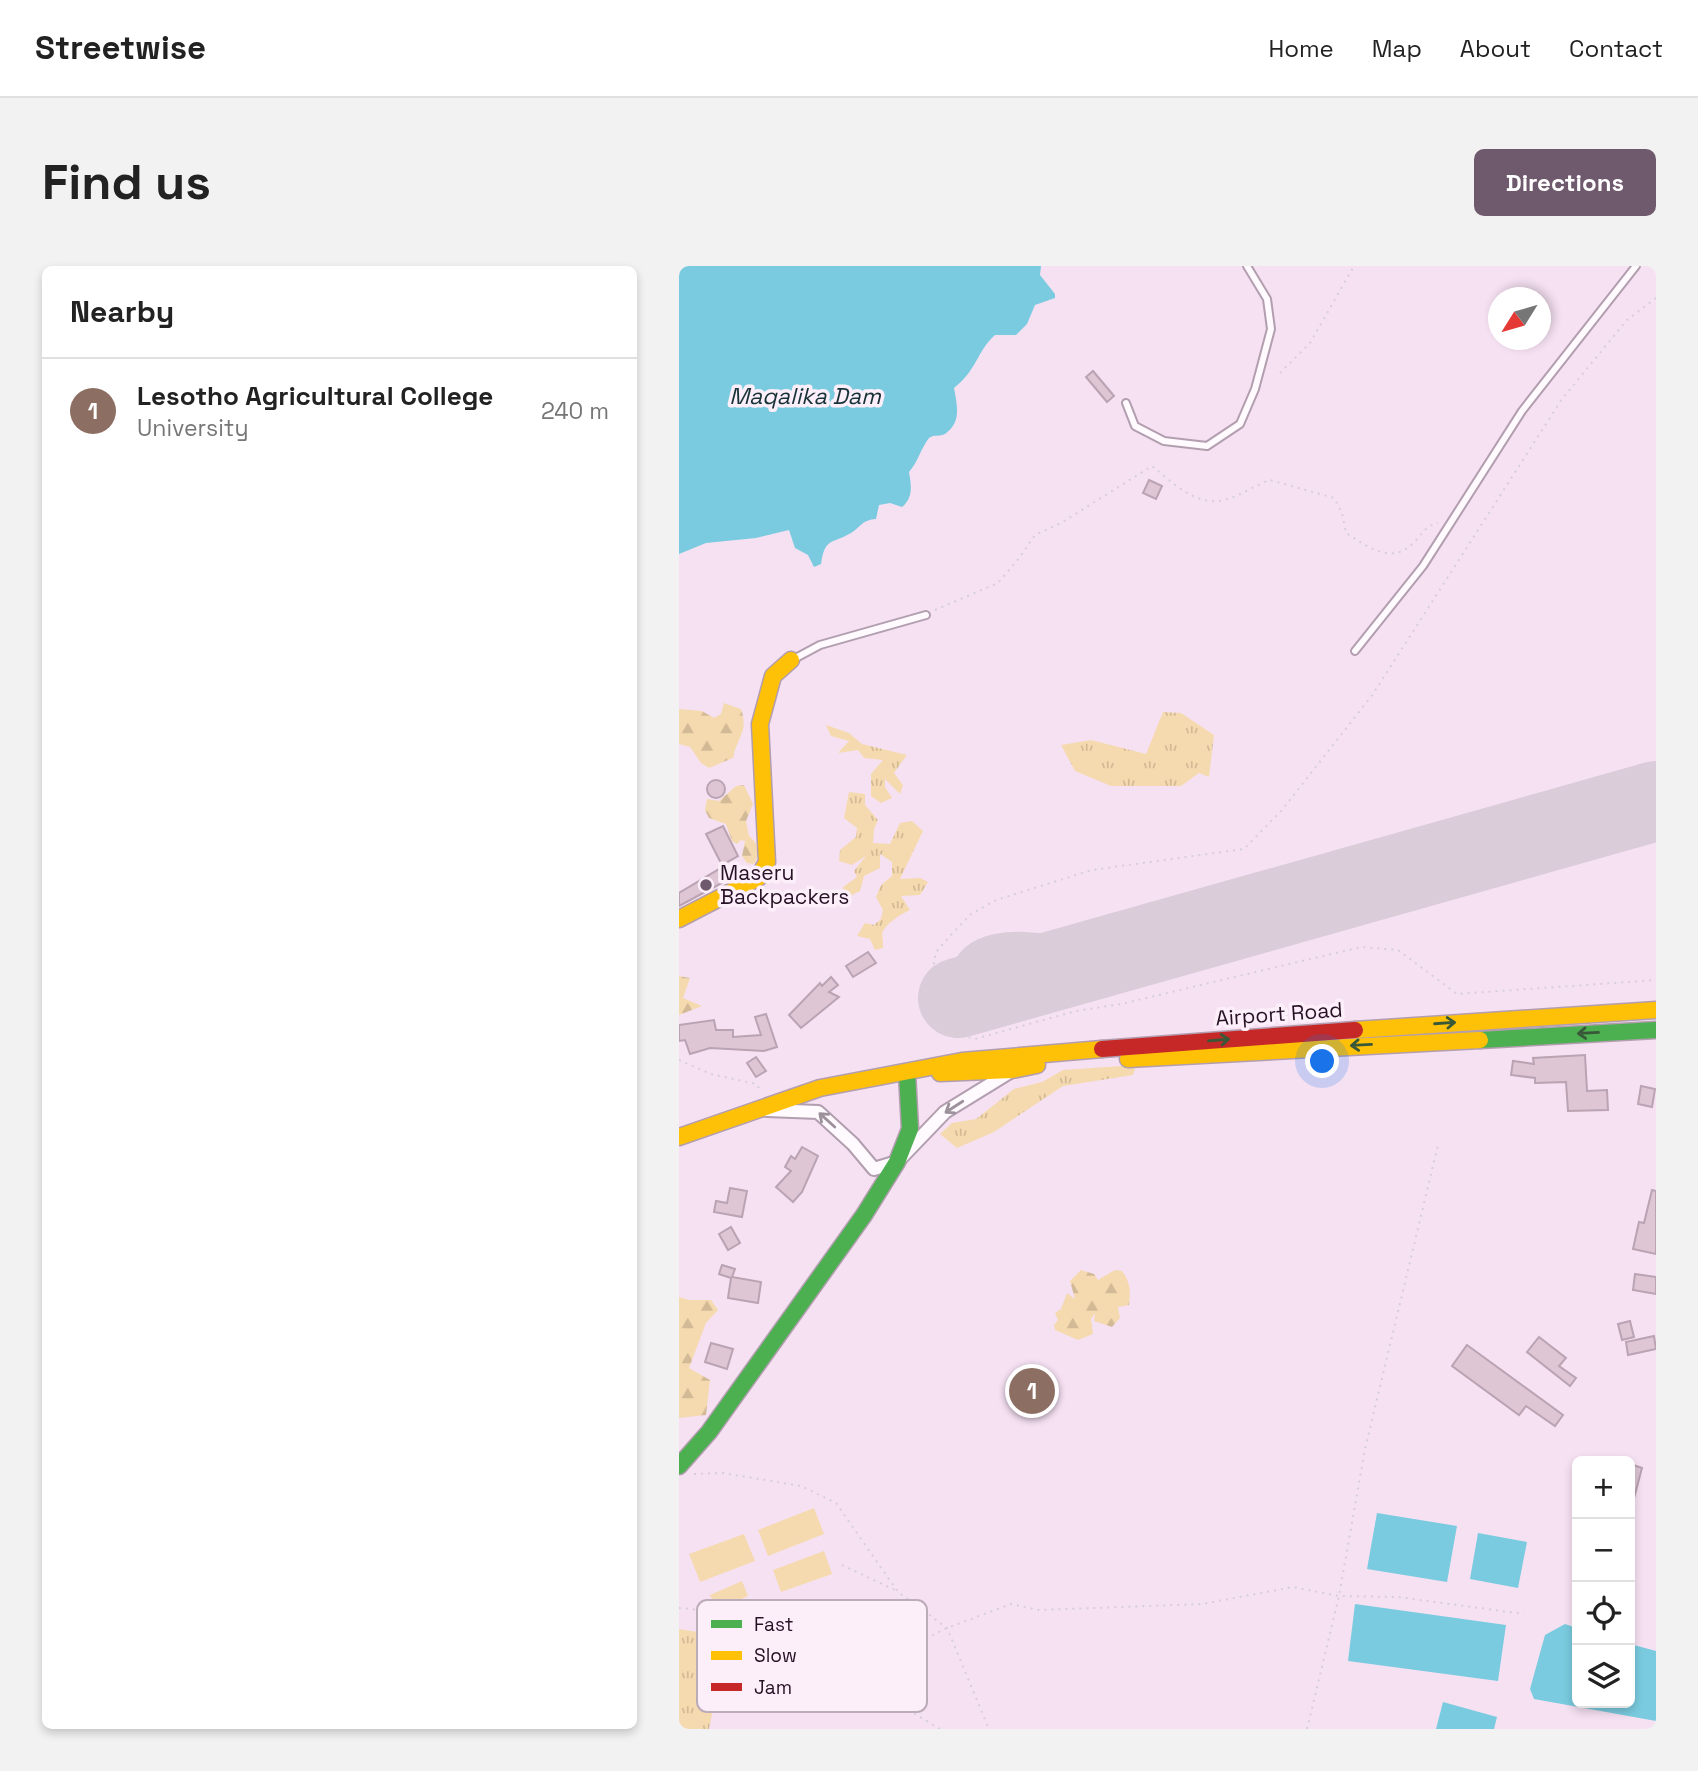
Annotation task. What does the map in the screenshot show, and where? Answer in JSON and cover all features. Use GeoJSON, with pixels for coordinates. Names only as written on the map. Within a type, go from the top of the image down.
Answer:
{"type":"FeatureCollection","features":[{"type":"Feature","properties":{"kind":"main road"},"geometry":{"type":"LineString","coordinates":[[679,919],[758,878],[767,862],[760,724],[773,676],[791,660]]}},
{"type":"Feature","properties":{"kind":"main road","name":"Airport Road"},"geometry":{"type":"LineString","coordinates":[[679,1137],[783,1098],[820,1088],[976,1060],[1251,1037],[1656,1010]]}},
{"type":"Feature","properties":{"kind":"main road","name":"Airport Road"},"geometry":{"type":"LineString","coordinates":[[908,1073],[1012,1070],[1027,1065],[1656,1030]]}},
{"type":"Feature","properties":{"kind":"main road"},"geometry":{"type":"LineString","coordinates":[[685,1470],[709,1432],[864,1216],[897,1162],[909,1129],[908,1073]]}},
{"type":"Feature","properties":{"kind":"street"},"geometry":{"type":"LineString","coordinates":[[749,1110],[818,1112],[853,1143],[874,1169],[897,1162],[945,1112],[1012,1070]]}},
{"type":"Feature","properties":{"kind":"lane"},"geometry":{"type":"LineString","coordinates":[[1126,403],[1135,426],[1164,441],[1207,446],[1240,424],[1255,390],[1271,329],[1267,299],[1247,266]]}},
{"type":"Feature","properties":{"kind":"lane"},"geometry":{"type":"LineString","coordinates":[[1355,651],[1423,566],[1522,411],[1636,266]]}},
{"type":"Feature","properties":{"kind":"lane"},"geometry":{"type":"LineString","coordinates":[[791,660],[820,645],[926,615]]}},
{"type":"Feature","properties":{"kind":"path"},"geometry":{"type":"LineString","coordinates":[[1280,373],[1310,343],[1355,266]]}},
{"type":"Feature","properties":{"kind":"path"},"geometry":{"type":"LineString","coordinates":[[1656,298],[1627,320],[1562,400],[1373,694],[1282,810],[1244,849],[1092,870],[996,900],[971,914],[950,936],[936,952],[933,969],[945,1024],[955,1034],[975,1039],[1076,1010],[1121,1004],[1361,947],[1398,950],[1457,994],[1656,980]]}},
{"type":"Feature","properties":{"kind":"path"},"geometry":{"type":"LineString","coordinates":[[926,615],[997,583],[1035,535],[1061,523],[1152,466],[1203,502],[1226,500],[1270,480],[1334,498],[1342,513],[1346,533],[1380,554],[1398,554],[1411,547],[1429,525],[1450,521]]}},
{"type":"Feature","properties":{"kind":"path"},"geometry":{"type":"LineString","coordinates":[[679,1060],[712,1074],[756,1084],[764,1094],[783,1098]]}},
{"type":"Feature","properties":{"kind":"path"},"geometry":{"type":"LineString","coordinates":[[1307,1729],[1339,1595],[1365,1449],[1438,1145]]}},
{"type":"Feature","properties":{"kind":"path"},"geometry":{"type":"LineString","coordinates":[[685,1470],[801,1486],[837,1503],[898,1592]]}},
{"type":"Feature","properties":{"kind":"path"},"geometry":{"type":"LineString","coordinates":[[842,1565],[909,1600]]}},
{"type":"Feature","properties":{"kind":"path"},"geometry":{"type":"LineString","coordinates":[[927,1638],[1011,1604],[1039,1610],[1202,1604],[1293,1587],[1339,1595],[1398,1597],[1524,1614]]}},
{"type":"Feature","properties":{"kind":"path"},"geometry":{"type":"LineString","coordinates":[[679,1608],[697,1610]]}},
{"type":"Feature","properties":{"kind":"path"},"geometry":{"type":"LineString","coordinates":[[927,1613],[947,1628],[989,1729]]}},
{"type":"Feature","properties":{"kind":"path"},"geometry":{"type":"LineString","coordinates":[[914,1712],[940,1729]]}},
{"type":"Feature","properties":{"kind":"green space"},"geometry":{"type":"Polygon","coordinates":[[[724,703],[741,709],[743,729],[733,758],[709,768],[701,763],[690,747],[679,744],[679,709],[702,711],[714,718],[721,714],[724,703]]]}},
{"type":"Feature","properties":{"kind":"green space"},"geometry":{"type":"Polygon","coordinates":[[[1163,712],[1181,713],[1214,735],[1209,777],[1199,773],[1181,786],[1111,786],[1075,771],[1061,745],[1091,740],[1146,754],[1163,712]]]}},
{"type":"Feature","properties":{"kind":"green space"},"geometry":{"type":"Polygon","coordinates":[[[826,725],[849,733],[862,744],[907,755],[894,773],[903,785],[900,794],[885,779],[885,787],[892,798],[881,803],[871,796],[871,774],[883,760],[864,758],[858,750],[838,753],[849,741],[831,736],[826,725]]]}},
{"type":"Feature","properties":{"kind":"green space"},"geometry":{"type":"Polygon","coordinates":[[[744,785],[753,804],[746,821],[749,836],[758,849],[754,864],[747,863],[742,856],[745,841],[741,840],[737,844],[732,841],[726,824],[709,818],[705,810],[707,799],[719,801],[736,786],[744,785]]]}},
{"type":"Feature","properties":{"kind":"green space"},"geometry":{"type":"Polygon","coordinates":[[[849,792],[865,794],[865,805],[878,820],[873,843],[890,844],[900,823],[912,821],[923,831],[900,879],[920,878],[928,882],[920,895],[901,896],[910,910],[885,928],[882,933],[883,948],[875,950],[870,939],[857,936],[865,923],[874,925],[881,919],[883,910],[876,897],[881,885],[892,876],[892,862],[880,854],[880,868],[864,876],[860,891],[850,896],[843,894],[843,887],[857,877],[854,871],[866,856],[852,865],[839,861],[840,850],[856,837],[857,828],[844,818],[849,792]]]}},
{"type":"Feature","properties":{"kind":"green space"},"geometry":{"type":"Polygon","coordinates":[[[679,976],[690,978],[683,998],[702,1006],[679,1015],[679,976]]]}},
{"type":"Feature","properties":{"kind":"green space"},"geometry":{"type":"Polygon","coordinates":[[[1136,1065],[1133,1075],[1063,1086],[994,1132],[957,1148],[940,1134],[952,1123],[976,1119],[1014,1089],[1042,1082],[1063,1070],[1136,1065]]]}},
{"type":"Feature","properties":{"kind":"green space"},"geometry":{"type":"Polygon","coordinates":[[[1081,1270],[1094,1274],[1098,1280],[1115,1270],[1122,1271],[1130,1295],[1129,1305],[1118,1307],[1120,1318],[1112,1327],[1094,1321],[1095,1313],[1091,1319],[1093,1334],[1078,1340],[1055,1330],[1054,1325],[1058,1320],[1055,1313],[1061,1309],[1067,1293],[1075,1299],[1070,1281],[1081,1270]]]}},
{"type":"Feature","properties":{"kind":"green space"},"geometry":{"type":"Polygon","coordinates":[[[679,1297],[711,1300],[718,1310],[706,1323],[689,1368],[710,1380],[706,1415],[679,1418],[679,1297]]]}},
{"type":"Feature","properties":{"kind":"green space"},"geometry":{"type":"Polygon","coordinates":[[[814,1508],[824,1534],[768,1556],[758,1530],[814,1508]]]}},
{"type":"Feature","properties":{"kind":"green space"},"geometry":{"type":"Polygon","coordinates":[[[744,1534],[755,1561],[700,1582],[689,1554],[744,1534]]]}},
{"type":"Feature","properties":{"kind":"green space"},"geometry":{"type":"Polygon","coordinates":[[[824,1551],[832,1574],[781,1592],[773,1570],[824,1551]]]}},
{"type":"Feature","properties":{"kind":"green space"},"geometry":{"type":"Polygon","coordinates":[[[742,1581],[748,1596],[739,1600],[712,1600],[710,1595],[742,1581]]]}},
{"type":"Feature","properties":{"kind":"green space"},"geometry":{"type":"Polygon","coordinates":[[[679,1629],[697,1632],[697,1712],[713,1712],[709,1729],[679,1729],[679,1629]]]}},
{"type":"Feature","properties":{"kind":"water","name":"Maqalika Dam"},"geometry":{"type":"Polygon","coordinates":[[[679,266],[1041,266],[1040,275],[1055,294],[1055,298],[1035,305],[1027,324],[1016,335],[995,335],[968,374],[954,388],[957,413],[954,424],[945,434],[931,437],[926,442],[909,472],[911,490],[906,503],[902,507],[890,503],[879,505],[876,519],[865,522],[851,533],[830,542],[821,564],[814,567],[808,555],[795,548],[789,530],[756,538],[706,543],[679,554],[679,266]]]}},
{"type":"Feature","properties":{"kind":"water"},"geometry":{"type":"Polygon","coordinates":[[[1377,1513],[1457,1526],[1447,1582],[1367,1569],[1377,1513]]]}},
{"type":"Feature","properties":{"kind":"water"},"geometry":{"type":"Polygon","coordinates":[[[1478,1533],[1527,1542],[1518,1588],[1470,1579],[1478,1533]]]}},
{"type":"Feature","properties":{"kind":"water"},"geometry":{"type":"Polygon","coordinates":[[[1355,1604],[1506,1625],[1498,1681],[1348,1661],[1355,1604]]]}},
{"type":"Feature","properties":{"kind":"water"},"geometry":{"type":"Polygon","coordinates":[[[1565,1624],[1572,1626],[1572,1706],[1534,1699],[1530,1689],[1545,1635],[1565,1624]]]}},
{"type":"Feature","properties":{"kind":"water"},"geometry":{"type":"Polygon","coordinates":[[[1635,1645],[1656,1651],[1656,1721],[1584,1708],[1635,1708],[1635,1645]]]}},
{"type":"Feature","properties":{"kind":"water"},"geometry":{"type":"Polygon","coordinates":[[[1443,1702],[1497,1717],[1494,1729],[1436,1729],[1443,1702]]]}},
{"type":"Feature","properties":{"kind":"building"},"geometry":{"type":"Polygon","coordinates":[[[1093,371],[1114,396],[1107,402],[1086,377],[1093,371]]]}},
{"type":"Feature","properties":{"kind":"building"},"geometry":{"type":"Polygon","coordinates":[[[1149,480],[1162,486],[1156,499],[1143,493],[1149,480]]]}},
{"type":"Feature","properties":{"kind":"building"},"geometry":{"type":"Polygon","coordinates":[[[716,780],[722,783],[725,789],[722,795],[716,798],[710,795],[707,789],[710,783],[716,780]]]}},
{"type":"Feature","properties":{"kind":"building"},"geometry":{"type":"Polygon","coordinates":[[[723,826],[738,856],[722,865],[706,834],[723,826]]]}},
{"type":"Feature","properties":{"kind":"building","name":"Maseru Backpackers"},"geometry":{"type":"Polygon","coordinates":[[[726,865],[733,877],[679,906],[679,893],[726,865]]]}},
{"type":"Feature","properties":{"kind":"building"},"geometry":{"type":"Polygon","coordinates":[[[868,952],[876,963],[853,977],[846,966],[868,952]]]}},
{"type":"Feature","properties":{"kind":"building"},"geometry":{"type":"Polygon","coordinates":[[[831,977],[838,985],[829,992],[839,997],[801,1028],[789,1015],[820,983],[822,986],[831,977]]]}},
{"type":"Feature","properties":{"kind":"building"},"geometry":{"type":"Polygon","coordinates":[[[766,1014],[777,1047],[764,1051],[710,1048],[690,1054],[685,1040],[679,1041],[679,1025],[714,1020],[716,1030],[733,1030],[733,1037],[761,1035],[755,1017],[766,1014]]]}},
{"type":"Feature","properties":{"kind":"building"},"geometry":{"type":"Polygon","coordinates":[[[1585,1055],[1587,1091],[1607,1090],[1608,1110],[1568,1111],[1566,1082],[1535,1083],[1535,1078],[1511,1075],[1513,1061],[1534,1064],[1533,1058],[1585,1055]]]}},
{"type":"Feature","properties":{"kind":"building"},"geometry":{"type":"Polygon","coordinates":[[[756,1057],[766,1071],[756,1077],[747,1063],[756,1057]]]}},
{"type":"Feature","properties":{"kind":"building"},"geometry":{"type":"Polygon","coordinates":[[[1641,1086],[1655,1089],[1652,1107],[1638,1104],[1641,1086]]]}},
{"type":"Feature","properties":{"kind":"building"},"geometry":{"type":"Polygon","coordinates":[[[802,1147],[818,1156],[802,1192],[793,1202],[776,1187],[791,1171],[785,1167],[791,1156],[795,1159],[802,1147]]]}},
{"type":"Feature","properties":{"kind":"building"},"geometry":{"type":"Polygon","coordinates":[[[730,1188],[747,1191],[742,1217],[714,1212],[716,1201],[727,1203],[730,1188]]]}},
{"type":"Feature","properties":{"kind":"building"},"geometry":{"type":"Polygon","coordinates":[[[1652,1190],[1656,1191],[1656,1254],[1633,1249],[1639,1222],[1644,1223],[1652,1190]]]}},
{"type":"Feature","properties":{"kind":"building"},"geometry":{"type":"Polygon","coordinates":[[[731,1227],[740,1243],[728,1250],[719,1234],[731,1227]]]}},
{"type":"Feature","properties":{"kind":"building"},"geometry":{"type":"Polygon","coordinates":[[[722,1265],[735,1269],[732,1277],[761,1282],[758,1303],[728,1298],[731,1278],[719,1274],[722,1265]]]}},
{"type":"Feature","properties":{"kind":"building"},"geometry":{"type":"Polygon","coordinates":[[[1635,1274],[1656,1277],[1656,1294],[1633,1290],[1635,1274]]]}},
{"type":"Feature","properties":{"kind":"building"},"geometry":{"type":"Polygon","coordinates":[[[1630,1321],[1634,1337],[1622,1340],[1618,1324],[1630,1321]]]}},
{"type":"Feature","properties":{"kind":"building"},"geometry":{"type":"Polygon","coordinates":[[[1654,1336],[1656,1349],[1628,1355],[1626,1342],[1654,1336]]]}},
{"type":"Feature","properties":{"kind":"building"},"geometry":{"type":"Polygon","coordinates":[[[1539,1337],[1566,1358],[1559,1366],[1576,1378],[1570,1386],[1527,1352],[1539,1337]]]}},
{"type":"Feature","properties":{"kind":"building"},"geometry":{"type":"Polygon","coordinates":[[[711,1343],[733,1349],[727,1369],[705,1362],[711,1343]]]}},
{"type":"Feature","properties":{"kind":"building"},"geometry":{"type":"Polygon","coordinates":[[[1467,1345],[1563,1415],[1555,1426],[1526,1406],[1519,1415],[1452,1366],[1467,1345]]]}},
{"type":"Feature","properties":{"kind":"building"},"geometry":{"type":"Polygon","coordinates":[[[1635,1466],[1642,1468],[1635,1494],[1635,1466]]]}},
{"type":"Feature","properties":{"kind":"taxiway"},"geometry":{"type":"LineString","coordinates":[[1048,973],[1013,994],[994,1010],[975,1007],[964,987],[966,973],[975,960],[1002,949],[1037,949],[1088,955],[1121,952]]}},
{"type":"Feature","properties":{"kind":"runway"},"geometry":{"type":"LineString","coordinates":[[958,998],[1656,801]]}},
{"type":"Feature","properties":{"kind":"traffic: fast"},"geometry":{"type":"LineString","coordinates":[[1480,1040],[1656,1030]]}},
{"type":"Feature","properties":{"kind":"traffic: fast"},"geometry":{"type":"LineString","coordinates":[[679,1466],[709,1432],[864,1215],[897,1162],[910,1129],[907,1073]]}},
{"type":"Feature","properties":{"kind":"traffic: slow"},"geometry":{"type":"LineString","coordinates":[[679,919],[758,878],[767,862],[760,724],[773,676],[791,660]]}},
{"type":"Feature","properties":{"kind":"traffic: slow"},"geometry":{"type":"LineString","coordinates":[[1355,1030],[1656,1010]]}},
{"type":"Feature","properties":{"kind":"traffic: slow"},"geometry":{"type":"LineString","coordinates":[[1128,1059],[1480,1040]]}},
{"type":"Feature","properties":{"kind":"traffic: slow"},"geometry":{"type":"LineString","coordinates":[[679,1137],[820,1088],[962,1061],[1102,1049]]}},
{"type":"Feature","properties":{"kind":"traffic: slow"},"geometry":{"type":"LineString","coordinates":[[940,1073],[1012,1070],[1037,1065]]}},
{"type":"Feature","properties":{"kind":"traffic: jam"},"geometry":{"type":"LineString","coordinates":[[1102,1049],[1355,1030]]}},
{"type":"Feature","properties":{"kind":"place","name":"Maseru Backpackers"},"geometry":{"type":"Point","coordinates":[706,885]}},
{"type":"Feature","properties":{"kind":"place","name":"Lesotho Agricultural College"},"geometry":{"type":"Point","coordinates":[1032,1391]}}]}
